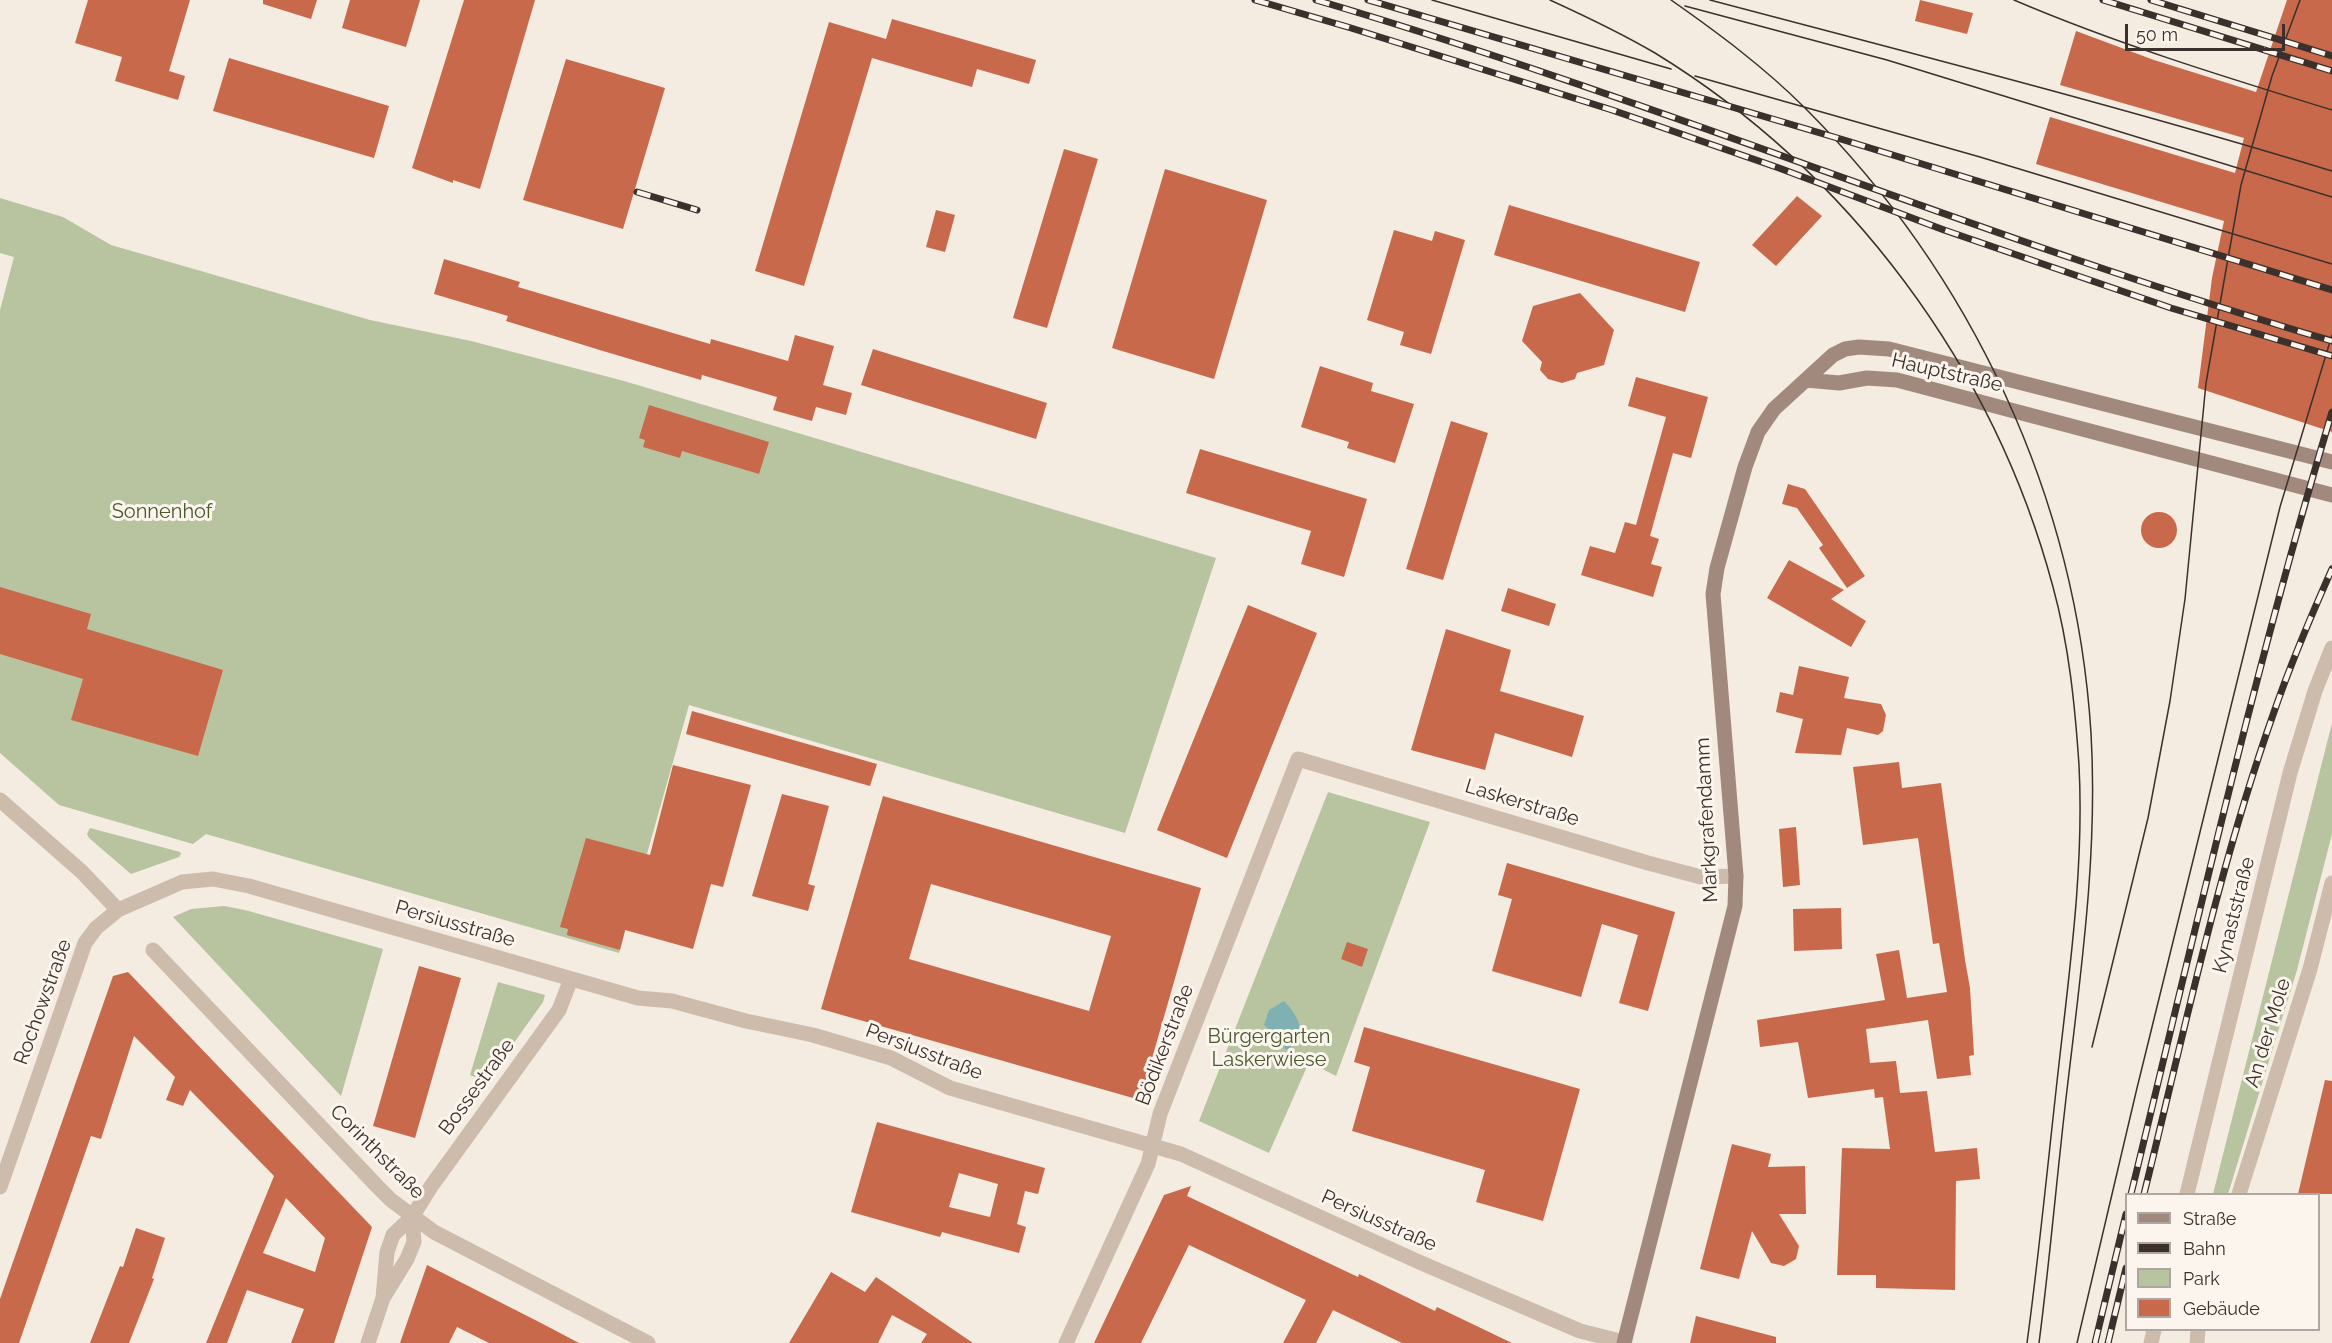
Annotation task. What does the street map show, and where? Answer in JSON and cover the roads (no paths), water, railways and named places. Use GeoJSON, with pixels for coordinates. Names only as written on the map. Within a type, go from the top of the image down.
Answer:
{"type":"FeatureCollection","features":[{"type":"Feature","properties":{"kind":"main road","name":"Hauptstraße"},"geometry":{"type":"LineString","coordinates":[[1806,380],[1833,355],[1845,349],[1859,347],[1889,349],[2332,462]]}},
{"type":"Feature","properties":{"kind":"main road","name":"Hauptstraße"},"geometry":{"type":"LineString","coordinates":[[1806,380],[1839,383],[1868,378],[1897,380],[2332,495]]}},
{"type":"Feature","properties":{"kind":"main road","name":"Markgrafendamm"},"geometry":{"type":"LineString","coordinates":[[1624,1342],[1733,916],[1736,876],[1713,611],[1714,580],[1752,445],[1774,409],[1806,380]]}},
{"type":"Feature","properties":{"kind":"street","name":"Kynaststraße"},"geometry":{"type":"LineString","coordinates":[[2187,1193],[2290,773],[2332,648]]}},
{"type":"Feature","properties":{"kind":"street","name":"Laskerstraße"},"geometry":{"type":"LineString","coordinates":[[1298,759],[1648,863],[1701,877],[1736,876]]}},
{"type":"Feature","properties":{"kind":"street","name":"Bödikerstraße"},"geometry":{"type":"LineString","coordinates":[[1066,1343],[1148,1164],[1160,1114],[1298,759]]}},
{"type":"Feature","properties":{"kind":"street"},"geometry":{"type":"LineString","coordinates":[[0,800],[82,872],[118,910]]}},
{"type":"Feature","properties":{"kind":"street","name":"Persiusstraße"},"geometry":{"type":"LineString","coordinates":[[118,910],[183,882],[213,879],[260,889],[638,998],[672,1001],[746,1021],[813,1035],[891,1058],[950,1088],[1181,1154],[1419,1262],[1580,1331],[1624,1342]]}},
{"type":"Feature","properties":{"kind":"street","name":"An der Mole"},"geometry":{"type":"LineString","coordinates":[[2239,1193],[2310,969],[2332,883]]}},
{"type":"Feature","properties":{"kind":"street","name":"Rochowstraße"},"geometry":{"type":"LineString","coordinates":[[0,1187],[85,943],[96,928],[118,910]]}},
{"type":"Feature","properties":{"kind":"street","name":"Corinthstraße"},"geometry":{"type":"LineString","coordinates":[[153,950],[377,1186],[412,1217],[434,1232],[648,1343]]}},
{"type":"Feature","properties":{"kind":"street","name":"Bossestraße"},"geometry":{"type":"LineString","coordinates":[[383,1298],[387,1252],[393,1235],[412,1217],[432,1185],[562,1005],[571,979]]}},
{"type":"Feature","properties":{"kind":"street","name":"Bossestraße"},"geometry":{"type":"LineString","coordinates":[[368,1343],[383,1298],[407,1259],[414,1242],[412,1217]]}},
{"type":"Feature","properties":{"kind":"water"},"geometry":{"type":"Polygon","coordinates":[[[1284,1001],[1296,1017],[1301,1031],[1301,1037],[1287,1050],[1273,1039],[1270,1030],[1264,1025],[1269,1010],[1284,1001]]]}},
{"type":"Feature","properties":{"kind":"tram line"},"geometry":{"type":"LineString","coordinates":[[1432,0],[1671,69]]}},
{"type":"Feature","properties":{"kind":"tram line"},"geometry":{"type":"LineString","coordinates":[[1550,0],[1655,53],[1725,101],[1791,156],[1851,216],[1905,282],[1952,352],[1993,427],[2027,505],[2053,587],[2063,631],[2076,720],[2080,801],[2078,874],[2072,946],[2027,1343]]}},
{"type":"Feature","properties":{"kind":"tram line"},"geometry":{"type":"LineString","coordinates":[[1671,0],[1740,51],[1805,108],[1865,173],[1918,243],[1965,317],[2005,394],[2038,475],[2063,559],[2081,645],[2091,733],[2092,823],[2083,956],[2039,1343]]}},
{"type":"Feature","properties":{"kind":"tram line"},"geometry":{"type":"LineString","coordinates":[[1710,0],[2100,104],[2332,171]]}},
{"type":"Feature","properties":{"kind":"tram line"},"geometry":{"type":"LineString","coordinates":[[2014,0],[2132,45],[2332,110]]}},
{"type":"Feature","properties":{"kind":"tram line"},"geometry":{"type":"LineString","coordinates":[[2092,1047],[2148,818],[2170,701],[2185,599],[2206,383],[2241,185],[2272,76],[2300,0]]}},
{"type":"Feature","properties":{"kind":"tram line"},"geometry":{"type":"LineString","coordinates":[[1685,6],[1887,60],[2332,197]]}},
{"type":"Feature","properties":{"kind":"tram line"},"geometry":{"type":"LineString","coordinates":[[1695,76],[1980,157],[2332,264]]}},
{"type":"Feature","properties":{"kind":"tram line"},"geometry":{"type":"LineString","coordinates":[[2077,1343],[2137,1088],[2280,507],[2332,335]]}},
{"type":"Feature","properties":{"kind":"railway"},"geometry":{"type":"LineString","coordinates":[[1255,0],[1612,110],[1779,168],[1944,230],[2171,308],[2332,356]]}},
{"type":"Feature","properties":{"kind":"railway"},"geometry":{"type":"LineString","coordinates":[[1316,0],[1571,82],[2077,260],[2332,341]]}},
{"type":"Feature","properties":{"kind":"railway"},"geometry":{"type":"LineString","coordinates":[[1368,0],[1844,140],[2332,290]]}},
{"type":"Feature","properties":{"kind":"railway"},"geometry":{"type":"LineString","coordinates":[[2103,0],[2332,71]]}},
{"type":"Feature","properties":{"kind":"railway"},"geometry":{"type":"LineString","coordinates":[[2151,0],[2332,56]]}},
{"type":"Feature","properties":{"kind":"railway"},"geometry":{"type":"LineString","coordinates":[[637,192],[697,210]]}},
{"type":"Feature","properties":{"kind":"railway"},"geometry":{"type":"LineString","coordinates":[[2131,1193],[2251,704],[2332,412]]}},
{"type":"Feature","properties":{"kind":"railway"},"geometry":{"type":"LineString","coordinates":[[2144,1193],[2203,952],[2254,771],[2281,694],[2332,569]]}},
{"type":"Feature","properties":{"kind":"railway"},"geometry":{"type":"LineString","coordinates":[[2095,1343],[2125,1218]]}},
{"type":"Feature","properties":{"kind":"railway"},"geometry":{"type":"LineString","coordinates":[[2108,1343],[2125,1272]]}},
{"type":"Feature","properties":{"kind":"park label","name":"Sonnenhof"},"geometry":{"type":"Point","coordinates":[162,512]}},
{"type":"Feature","properties":{"kind":"park label","name":"Bürgergarten Laskerwiese"},"geometry":{"type":"Point","coordinates":[1269,1048]}}]}
